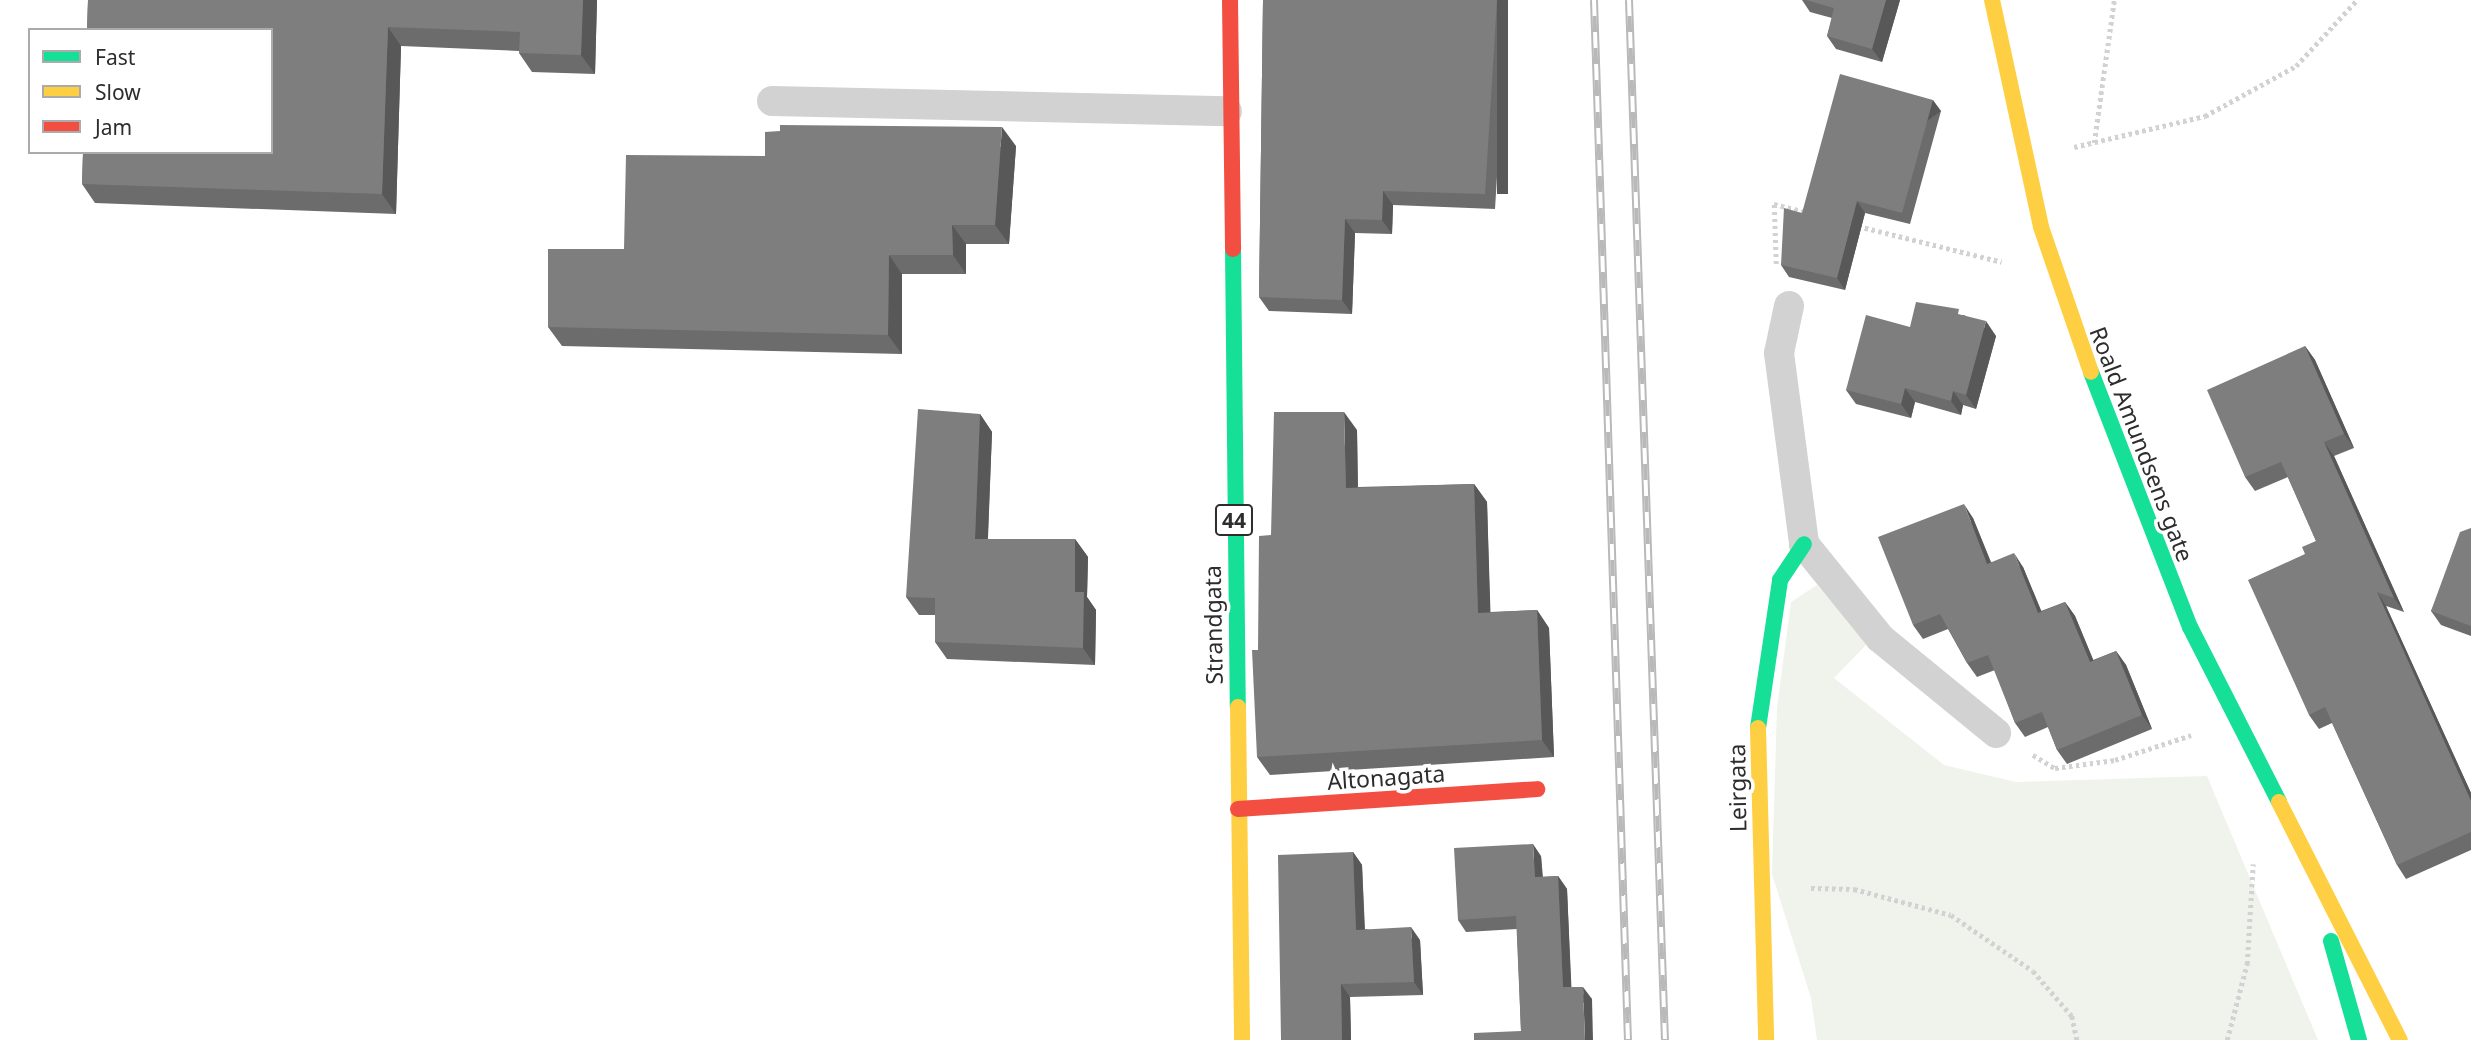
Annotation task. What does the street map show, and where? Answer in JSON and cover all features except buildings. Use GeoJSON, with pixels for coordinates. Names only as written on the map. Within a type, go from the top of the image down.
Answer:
{"type":"FeatureCollection","features":[{"type":"Feature","properties":{"kind":"street","name":"Strandgata"},"geometry":{"type":"LineString","coordinates":[[1230,0],[1227,111],[1242,1040]]}},
{"type":"Feature","properties":{"kind":"street","name":"Roald Amundsens gate"},"geometry":{"type":"LineString","coordinates":[[1992,0],[2041,227],[2094,385],[2190,627],[2316,881],[2400,1040]]}},
{"type":"Feature","properties":{"kind":"street","name":"Leirgata"},"geometry":{"type":"LineString","coordinates":[[1766,1040],[1758,709],[1780,580],[1804,544]]}},
{"type":"Feature","properties":{"kind":"street","name":"Altonagata"},"geometry":{"type":"LineString","coordinates":[[1238,809],[1536,789]]}},
{"type":"Feature","properties":{"kind":"street","name":"Roald Amundsens gate"},"geometry":{"type":"LineString","coordinates":[[2316,881],[2359,1040]]}},
{"type":"Feature","properties":{"kind":"lane"},"geometry":{"type":"LineString","coordinates":[[772,101],[1227,111]]}},
{"type":"Feature","properties":{"kind":"lane"},"geometry":{"type":"LineString","coordinates":[[1789,306],[1779,353],[1804,544],[1880,638],[1996,733]]}},
{"type":"Feature","properties":{"kind":"path"},"geometry":{"type":"LineString","coordinates":[[2094,143],[2114,0]]}},
{"type":"Feature","properties":{"kind":"path"},"geometry":{"type":"LineString","coordinates":[[2067,148],[2205,116],[2296,66],[2357,0]]}},
{"type":"Feature","properties":{"kind":"path"},"geometry":{"type":"LineString","coordinates":[[1776,271],[1774,204],[1815,214]]}},
{"type":"Feature","properties":{"kind":"path"},"geometry":{"type":"LineString","coordinates":[[1855,225],[2010,264]]}},
{"type":"Feature","properties":{"kind":"path"},"geometry":{"type":"LineString","coordinates":[[1996,733],[2055,768],[2115,760],[2200,732]]}},
{"type":"Feature","properties":{"kind":"path"},"geometry":{"type":"LineString","coordinates":[[2227,1040],[2247,964],[2253,856]]}},
{"type":"Feature","properties":{"kind":"path"},"geometry":{"type":"LineString","coordinates":[[1762,887],[1854,889],[1951,915],[2033,971],[2071,1016],[2077,1040]]}},
{"type":"Feature","properties":{"kind":"shaded area"},"geometry":{"type":"Polygon","coordinates":[[[1817,585],[1868,643],[1834,678],[1944,765],[2016,782],[2207,776],[2318,1040],[1817,1040],[1811,998],[1772,874],[1777,708],[1791,602],[1817,585]]]}},
{"type":"Feature","properties":{"kind":"railway"},"geometry":{"type":"LineString","coordinates":[[1594,0],[1628,1040]]}},
{"type":"Feature","properties":{"kind":"railway"},"geometry":{"type":"LineString","coordinates":[[1629,0],[1665,1040]]}},
{"type":"Feature","properties":{"kind":"traffic: fast"},"geometry":{"type":"LineString","coordinates":[[1233,249],[1238,707]]}},
{"type":"Feature","properties":{"kind":"traffic: fast"},"geometry":{"type":"LineString","coordinates":[[2091,372],[2190,627],[2279,802]]}},
{"type":"Feature","properties":{"kind":"traffic: fast"},"geometry":{"type":"LineString","coordinates":[[1758,728],[1780,580],[1804,544]]}},
{"type":"Feature","properties":{"kind":"traffic: fast"},"geometry":{"type":"LineString","coordinates":[[2331,941],[2359,1040]]}},
{"type":"Feature","properties":{"kind":"traffic: slow"},"geometry":{"type":"LineString","coordinates":[[1992,0],[2041,227],[2091,372]]}},
{"type":"Feature","properties":{"kind":"traffic: slow"},"geometry":{"type":"LineString","coordinates":[[1238,707],[1242,1040]]}},
{"type":"Feature","properties":{"kind":"traffic: slow"},"geometry":{"type":"LineString","coordinates":[[1758,728],[1766,1040]]}},
{"type":"Feature","properties":{"kind":"traffic: slow"},"geometry":{"type":"LineString","coordinates":[[2279,802],[2400,1040]]}},
{"type":"Feature","properties":{"kind":"traffic: jam"},"geometry":{"type":"LineString","coordinates":[[1230,0],[1233,249]]}},
{"type":"Feature","properties":{"kind":"traffic: jam"},"geometry":{"type":"LineString","coordinates":[[1238,809],[1537,789]]}}]}
